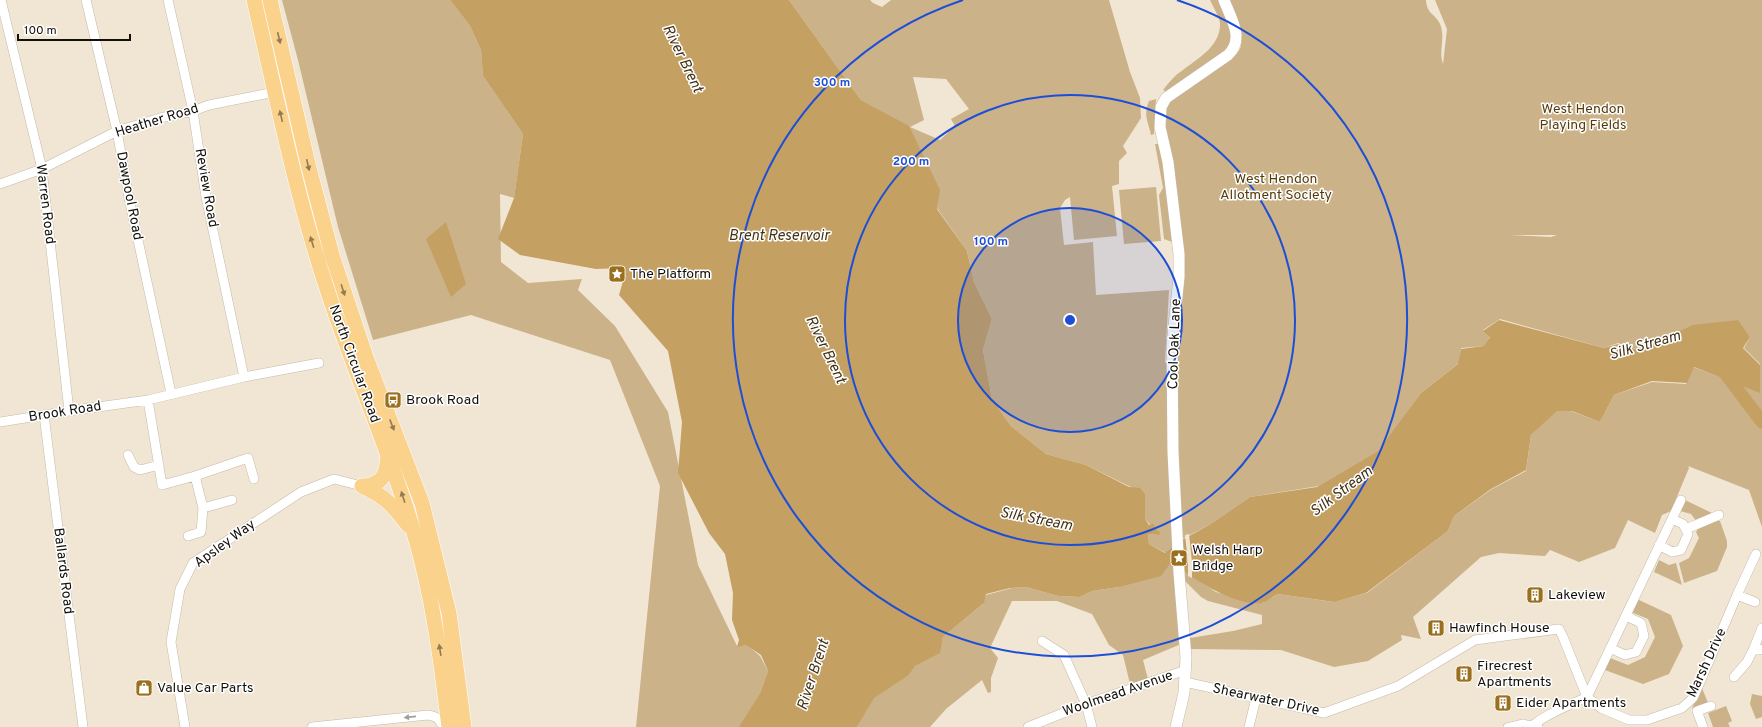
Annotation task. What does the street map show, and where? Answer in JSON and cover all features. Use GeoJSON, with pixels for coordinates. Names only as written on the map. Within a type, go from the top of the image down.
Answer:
{"type":"FeatureCollection","features":[{"type":"Feature","properties":{"kind":"highway","name":"North Circular Road"},"geometry":{"type":"LineString","coordinates":[[254,0],[302,206],[325,284],[350,357],[388,454],[415,534],[433,607],[449,727]]}},
{"type":"Feature","properties":{"kind":"highway","name":"North Circular Road"},"geometry":{"type":"LineString","coordinates":[[270,0],[309,168],[332,255],[367,360],[422,503],[449,613],[464,722]]}},
{"type":"Feature","properties":{"kind":"highway"},"geometry":{"type":"LineString","coordinates":[[362,486],[372,486],[381,480],[386,470],[388,454]]}},
{"type":"Feature","properties":{"kind":"highway"},"geometry":{"type":"LineString","coordinates":[[362,486],[384,498],[394,506],[415,534]]}},
{"type":"Feature","properties":{"kind":"highway"},"geometry":{"type":"LineString","coordinates":[[444,689],[444,727]]}},
{"type":"Feature","properties":{"kind":"street","name":"Warren Road"},"geometry":{"type":"LineString","coordinates":[[1,0],[42,169],[69,410]]}},
{"type":"Feature","properties":{"kind":"street","name":"Dawpool Road"},"geometry":{"type":"LineString","coordinates":[[86,0],[117,131],[130,203],[171,393]]}},
{"type":"Feature","properties":{"kind":"street","name":"Review Road"},"geometry":{"type":"LineString","coordinates":[[168,0],[193,111],[206,197],[244,377]]}},
{"type":"Feature","properties":{"kind":"street","name":"Cool Oak Lane"},"geometry":{"type":"LineString","coordinates":[[1176,727],[1186,682],[1185,633],[1179,573],[1173,452],[1172,346],[1179,254],[1168,162],[1160,127],[1161,107],[1166,98],[1228,55],[1236,46],[1236,34],[1224,0]]}},
{"type":"Feature","properties":{"kind":"street","name":"Heather Road"},"geometry":{"type":"LineString","coordinates":[[0,184],[42,169],[117,131],[160,118],[193,111],[209,105],[275,92]]}},
{"type":"Feature","properties":{"kind":"street","name":"Brook Road"},"geometry":{"type":"LineString","coordinates":[[0,422],[69,410],[148,400],[171,393],[244,377],[319,363]]}},
{"type":"Feature","properties":{"kind":"street"},"geometry":{"type":"LineString","coordinates":[[148,400],[162,485],[195,476],[248,458],[254,479]]}},
{"type":"Feature","properties":{"kind":"street","name":"Ballards Road"},"geometry":{"type":"LineString","coordinates":[[44,415],[83,727]]}},
{"type":"Feature","properties":{"kind":"street"},"geometry":{"type":"LineString","coordinates":[[128,455],[134,467],[140,470],[159,466]]}},
{"type":"Feature","properties":{"kind":"street"},"geometry":{"type":"LineString","coordinates":[[188,536],[201,532],[203,508],[195,476]]}},
{"type":"Feature","properties":{"kind":"street","name":"Apsley Way"},"geometry":{"type":"LineString","coordinates":[[185,727],[171,642],[180,589],[193,564],[301,492],[334,479],[362,486]]}},
{"type":"Feature","properties":{"kind":"street"},"geometry":{"type":"LineString","coordinates":[[203,508],[232,500]]}},
{"type":"Feature","properties":{"kind":"street"},"geometry":{"type":"LineString","coordinates":[[1507,727],[1523,724],[1536,726],[1548,714],[1563,709],[1587,697],[1681,500]]}},
{"type":"Feature","properties":{"kind":"street"},"geometry":{"type":"LineString","coordinates":[[1686,529],[1719,516]]}},
{"type":"Feature","properties":{"kind":"street"},"geometry":{"type":"LineString","coordinates":[[1659,545],[1672,552],[1681,550],[1688,534],[1683,524],[1672,519]]}},
{"type":"Feature","properties":{"kind":"street","name":"Marsh Drive"},"geometry":{"type":"LineString","coordinates":[[1587,697],[1601,708],[1629,720],[1647,720],[1682,708],[1693,698],[1756,554]]}},
{"type":"Feature","properties":{"kind":"street"},"geometry":{"type":"LineString","coordinates":[[1737,595],[1755,602]]}},
{"type":"Feature","properties":{"kind":"street"},"geometry":{"type":"LineString","coordinates":[[1610,648],[1625,655],[1636,652],[1644,636],[1642,623],[1626,616]]}},
{"type":"Feature","properties":{"kind":"street"},"geometry":{"type":"LineString","coordinates":[[1734,677],[1758,649],[1762,628]]}},
{"type":"Feature","properties":{"kind":"street","name":"Shearwater Drive"},"geometry":{"type":"LineString","coordinates":[[1186,682],[1324,713],[1398,686],[1475,640],[1558,629],[1563,637],[1587,697]]}},
{"type":"Feature","properties":{"kind":"street"},"geometry":{"type":"LineString","coordinates":[[1042,641],[1064,654],[1086,704],[1092,727]]}},
{"type":"Feature","properties":{"kind":"street","name":"Woolmead Avenue"},"geometry":{"type":"LineString","coordinates":[[1028,727],[1086,704],[1186,670]]}},
{"type":"Feature","properties":{"kind":"street"},"geometry":{"type":"LineString","coordinates":[[1249,727],[1256,698]]}},
{"type":"Feature","properties":{"kind":"street"},"geometry":{"type":"LineString","coordinates":[[1703,727],[1697,711],[1711,706]]}},
{"type":"Feature","properties":{"kind":"street"},"geometry":{"type":"LineString","coordinates":[[312,727],[428,715],[434,716],[440,720],[444,727]]}},
{"type":"Feature","properties":{"kind":"green space"},"geometry":{"type":"Polygon","coordinates":[[[282,0],[450,0],[470,26],[481,50],[483,76],[523,134],[514,198],[500,194],[501,262],[528,283],[582,279],[578,290],[615,326],[668,412],[698,565],[737,646],[747,645],[760,656],[768,671],[760,693],[740,727],[636,727],[660,486],[610,360],[471,315],[373,340],[338,227],[282,0]]]}},
{"type":"Feature","properties":{"kind":"green space"},"geometry":{"type":"Polygon","coordinates":[[[789,0],[870,0],[882,7],[891,0],[1109,0],[1130,72],[1140,98],[1141,118],[1123,146],[1127,153],[1119,161],[1119,184],[1112,186],[1117,236],[1074,240],[1070,197],[1065,200],[1060,208],[1064,245],[1093,242],[1096,295],[1169,290],[1165,362],[1178,363],[1176,351],[1184,261],[1164,122],[1166,104],[1232,58],[1241,47],[1240,35],[1236,22],[1226,0],[1426,0],[1428,9],[1438,20],[1442,29],[1441,54],[1443,64],[1447,29],[1435,0],[1762,0],[1762,527],[1749,490],[1688,466],[1689,468],[1671,511],[1662,515],[1655,533],[1628,520],[1615,548],[1579,562],[1550,550],[1545,556],[1499,553],[1481,557],[1413,617],[1421,639],[1401,635],[1402,640],[1368,661],[1334,667],[1281,650],[1191,649],[1190,638],[1233,631],[1262,624],[1262,615],[1208,601],[1201,597],[1184,580],[1183,570],[1216,592],[1249,602],[1263,603],[1278,594],[1333,602],[1367,593],[1448,531],[1454,516],[1492,489],[1526,471],[1531,435],[1556,411],[1571,411],[1600,422],[1614,395],[1652,382],[1686,384],[1693,367],[1760,392],[1760,364],[1744,348],[1750,337],[1737,320],[1639,350],[1618,343],[1604,348],[1500,319],[1483,330],[1490,336],[1485,346],[1461,348],[1459,363],[1421,393],[1380,450],[1319,486],[1250,497],[1209,525],[1180,540],[1166,553],[1149,544],[1148,534],[1159,535],[1145,519],[1145,494],[1086,465],[1046,454],[1011,426],[992,399],[983,350],[992,319],[974,282],[967,251],[937,208],[939,192],[909,127],[861,100],[789,0]],[[913,77],[924,120],[910,127],[940,140],[955,126],[951,119],[969,109],[946,79],[913,77]],[[1509,235],[1551,237],[1557,235],[1509,235]]]}},
{"type":"Feature","properties":{"kind":"green space"},"geometry":{"type":"Polygon","coordinates":[[[1210,0],[1220,0],[1233,32],[1232,46],[1170,93],[1163,90],[1177,74],[1208,51],[1217,38],[1220,23],[1210,0]]]}},
{"type":"Feature","properties":{"kind":"green space"},"geometry":{"type":"Polygon","coordinates":[[[1156,99],[1154,134],[1151,135],[1146,111],[1149,101],[1156,99]]]}},
{"type":"Feature","properties":{"kind":"green space"},"geometry":{"type":"Polygon","coordinates":[[[1155,144],[1160,144],[1173,233],[1172,242],[1164,239],[1159,195],[1163,188],[1155,144]]]}},
{"type":"Feature","properties":{"kind":"green space"},"geometry":{"type":"Polygon","coordinates":[[[1156,187],[1161,241],[1124,244],[1119,190],[1156,187]]]}},
{"type":"Feature","properties":{"kind":"green space"},"geometry":{"type":"Polygon","coordinates":[[[1685,500],[1714,514],[1697,522],[1691,514],[1680,511],[1685,500]]]}},
{"type":"Feature","properties":{"kind":"green space"},"geometry":{"type":"Polygon","coordinates":[[[1716,520],[1720,521],[1727,541],[1727,547],[1717,571],[1684,583],[1679,563],[1689,558],[1699,538],[1696,532],[1699,527],[1716,520]]]}},
{"type":"Feature","properties":{"kind":"green space"},"geometry":{"type":"Polygon","coordinates":[[[1172,560],[1176,564],[1181,644],[1143,660],[1149,683],[1131,688],[1123,655],[1109,645],[1092,614],[1057,601],[1012,601],[990,648],[998,658],[991,678],[991,692],[988,693],[982,680],[946,709],[930,727],[857,727],[873,698],[908,676],[914,666],[939,653],[943,637],[983,604],[986,595],[1012,588],[1026,587],[1058,596],[1080,597],[1092,591],[1119,587],[1172,560]]]}},
{"type":"Feature","properties":{"kind":"green space"},"geometry":{"type":"Polygon","coordinates":[[[1659,560],[1669,565],[1676,563],[1682,585],[1654,572],[1659,560]]]}},
{"type":"Feature","properties":{"kind":"green space"},"geometry":{"type":"Polygon","coordinates":[[[1637,599],[1671,615],[1683,646],[1669,674],[1643,684],[1605,670],[1610,658],[1628,665],[1645,657],[1655,637],[1648,619],[1631,612],[1637,599]]]}},
{"type":"Feature","properties":{"kind":"green space"},"geometry":{"type":"Polygon","coordinates":[[[1702,688],[1708,703],[1692,708],[1702,688]]]}},
{"type":"Feature","properties":{"kind":"green space"},"geometry":{"type":"Polygon","coordinates":[[[1752,694],[1762,696],[1762,717],[1756,719],[1750,704],[1752,694]]]}},
{"type":"Feature","properties":{"kind":"green space"},"geometry":{"type":"Polygon","coordinates":[[[1726,706],[1732,721],[1728,723],[1730,727],[1713,727],[1708,713],[1726,706]]]}},
{"type":"Feature","properties":{"kind":"water","name":"Brent Reservoir"},"geometry":{"type":"Polygon","coordinates":[[[450,0],[789,0],[861,100],[909,126],[940,190],[937,209],[967,251],[974,282],[992,319],[983,350],[992,399],[1011,426],[1046,454],[1086,465],[1129,487],[1140,488],[1145,494],[1145,519],[1149,525],[1154,524],[1155,529],[1160,532],[1159,535],[1148,534],[1149,544],[1165,553],[1180,541],[1209,525],[1250,497],[1317,487],[1378,451],[1421,393],[1458,364],[1461,349],[1484,346],[1490,337],[1483,331],[1499,320],[1604,348],[1618,344],[1639,350],[1693,325],[1738,320],[1750,337],[1743,348],[1760,365],[1760,393],[1694,367],[1687,383],[1652,381],[1614,395],[1600,422],[1572,411],[1557,411],[1531,435],[1526,470],[1491,489],[1454,516],[1448,531],[1366,593],[1334,602],[1278,594],[1262,603],[1251,603],[1240,601],[1214,590],[1190,575],[1172,561],[1161,576],[1119,587],[1092,591],[1080,597],[1058,596],[1026,587],[1010,588],[986,594],[984,603],[943,637],[940,653],[915,666],[908,676],[874,698],[857,727],[739,727],[760,693],[768,671],[761,655],[746,645],[737,647],[739,640],[732,620],[733,593],[725,554],[709,533],[678,473],[682,422],[668,351],[619,295],[624,278],[621,268],[596,269],[520,255],[498,239],[514,198],[523,134],[483,76],[481,50],[470,26],[450,0]]]}},
{"type":"Feature","properties":{"kind":"water"},"geometry":{"type":"Polygon","coordinates":[[[446,222],[466,284],[451,297],[426,239],[446,222]]]}},
{"type":"Feature","properties":{"kind":"pier"},"geometry":{"type":"Polygon","coordinates":[[[1189,534],[1192,578],[1188,576],[1185,535],[1189,534]]]}},
{"type":"Feature","properties":{"kind":"waterway","name":"Silk Stream"},"geometry":{"type":"LineString","coordinates":[[1722,369],[1762,422]]}},
{"type":"Feature","properties":{"kind":"place","name":"The Platform"},"geometry":{"type":"Point","coordinates":[617,274]}},
{"type":"Feature","properties":{"kind":"place","name":"Brook Road"},"geometry":{"type":"Point","coordinates":[393,400]}},
{"type":"Feature","properties":{"kind":"place","name":"Welsh Harp Bridge"},"geometry":{"type":"Point","coordinates":[1179,558]}},
{"type":"Feature","properties":{"kind":"place","name":"Lakeview"},"geometry":{"type":"Point","coordinates":[1535,595]}},
{"type":"Feature","properties":{"kind":"place","name":"Hawfinch House"},"geometry":{"type":"Point","coordinates":[1436,628]}},
{"type":"Feature","properties":{"kind":"place","name":"Firecrest Apartments"},"geometry":{"type":"Point","coordinates":[1464,674]}},
{"type":"Feature","properties":{"kind":"place","name":"Value Car Parts"},"geometry":{"type":"Point","coordinates":[144,688]}},
{"type":"Feature","properties":{"kind":"place","name":"Eider Apartments"},"geometry":{"type":"Point","coordinates":[1503,703]}},
{"type":"Feature","properties":{"kind":"water label","name":"River Brent"},"geometry":{"type":"Point","coordinates":[682,59]}},
{"type":"Feature","properties":{"kind":"water label","name":"River Brent"},"geometry":{"type":"Point","coordinates":[825,350]}},
{"type":"Feature","properties":{"kind":"water label","name":"River Brent"},"geometry":{"type":"Point","coordinates":[814,675]}},
{"type":"Feature","properties":{"kind":"park label","name":"West Hendon Playing Fields"},"geometry":{"type":"Point","coordinates":[1583,118]}},
{"type":"Feature","properties":{"kind":"park label","name":"West Hendon Allotment Society"},"geometry":{"type":"Point","coordinates":[1276,188]}}]}
